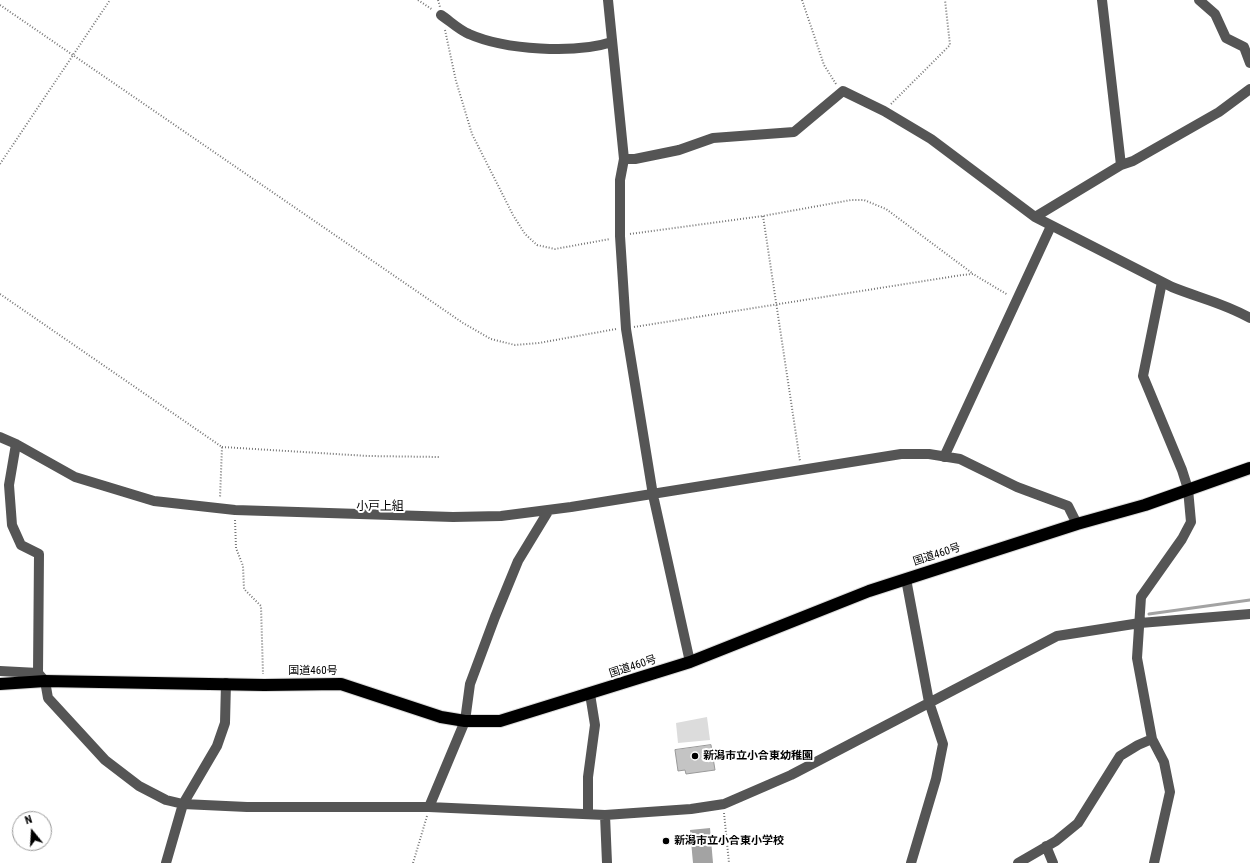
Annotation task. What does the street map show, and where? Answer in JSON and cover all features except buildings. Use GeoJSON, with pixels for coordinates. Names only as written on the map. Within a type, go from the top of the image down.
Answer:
{"type":"FeatureCollection","features":[{"type":"Feature","properties":{"kind":"highway","name":"国道460号"},"geometry":{"type":"LineString","coordinates":[[0,684],[41,677],[264,685],[341,684],[441,717],[465,721],[500,721],[690,662],[847,599],[1077,524],[1145,505],[1250,468]]}},
{"type":"Feature","properties":{"kind":"street"},"geometry":{"type":"LineString","coordinates":[[608,0],[624,159],[620,180],[620,236],[626,329],[653,495],[690,662]]}},
{"type":"Feature","properties":{"kind":"street"},"geometry":{"type":"LineString","coordinates":[[1102,0],[1121,164]]}},
{"type":"Feature","properties":{"kind":"street"},"geometry":{"type":"LineString","coordinates":[[1199,0],[1215,14],[1226,38],[1244,47],[1250,63]]}},
{"type":"Feature","properties":{"kind":"street"},"geometry":{"type":"LineString","coordinates":[[441,15],[469,34],[502,44],[574,49],[612,42]]}},
{"type":"Feature","properties":{"kind":"street"},"geometry":{"type":"LineString","coordinates":[[1035,217],[1121,164],[1133,161],[1219,112],[1250,89]]}},
{"type":"Feature","properties":{"kind":"street"},"geometry":{"type":"LineString","coordinates":[[624,159],[635,159],[679,150],[713,138],[794,132],[843,91],[884,111],[931,139],[1035,217],[1051,226],[1192,296],[1214,301],[1250,318]]}},
{"type":"Feature","properties":{"kind":"street"},"geometry":{"type":"LineString","coordinates":[[944,457],[1051,226]]}},
{"type":"Feature","properties":{"kind":"street"},"geometry":{"type":"LineString","coordinates":[[1154,863],[1170,792],[1170,784],[1164,762],[1152,739],[1137,658],[1141,597],[1182,539],[1191,522],[1188,489],[1182,470],[1144,376],[1162,282]]}},
{"type":"Feature","properties":{"kind":"street"},"geometry":{"type":"LineString","coordinates":[[0,437],[16,444],[75,477],[154,501],[235,510],[453,517],[501,516],[549,510],[653,495],[901,454],[929,454],[960,459],[1016,487],[1068,506],[1077,524]]}},
{"type":"Feature","properties":{"kind":"street"},"geometry":{"type":"LineString","coordinates":[[16,444],[9,485],[12,525],[21,545],[39,554],[41,677],[48,698],[105,760],[139,786],[166,800],[183,804],[247,807],[429,807],[605,815],[691,809],[724,804],[791,775],[1057,636],[1140,623],[1250,614]]}},
{"type":"Feature","properties":{"kind":"street"},"geometry":{"type":"LineString","coordinates":[[429,807],[465,721],[470,684],[518,561],[549,510]]}},
{"type":"Feature","properties":{"kind":"street"},"geometry":{"type":"LineString","coordinates":[[906,579],[929,702],[943,744],[936,780],[911,863]]}},
{"type":"Feature","properties":{"kind":"street"},"geometry":{"type":"LineString","coordinates":[[0,671],[41,677]]}},
{"type":"Feature","properties":{"kind":"street"},"geometry":{"type":"LineString","coordinates":[[166,863],[183,804],[217,746],[225,723],[226,683]]}},
{"type":"Feature","properties":{"kind":"street"},"geometry":{"type":"LineString","coordinates":[[588,814],[588,777],[595,725],[590,694]]}},
{"type":"Feature","properties":{"kind":"street"},"geometry":{"type":"LineString","coordinates":[[1018,863],[1056,841],[1078,823],[1120,756],[1138,745],[1152,739]]}},
{"type":"Feature","properties":{"kind":"street"},"geometry":{"type":"LineString","coordinates":[[605,815],[607,863]]}},
{"type":"Feature","properties":{"kind":"street"},"geometry":{"type":"LineString","coordinates":[[1046,846],[1053,863]]}},
{"type":"Feature","properties":{"kind":"path"},"geometry":{"type":"LineString","coordinates":[[0,164],[110,0]]}},
{"type":"Feature","properties":{"kind":"path"},"geometry":{"type":"LineString","coordinates":[[418,0],[441,15],[456,81],[472,134],[513,215],[525,234],[537,244],[555,249],[620,236],[763,216],[851,200],[869,201],[886,209],[973,274],[1017,301]]}},
{"type":"Feature","properties":{"kind":"path"},"geometry":{"type":"LineString","coordinates":[[802,0],[824,66],[843,91]]}},
{"type":"Feature","properties":{"kind":"path"},"geometry":{"type":"LineString","coordinates":[[884,111],[950,45],[945,0]]}},
{"type":"Feature","properties":{"kind":"path"},"geometry":{"type":"LineString","coordinates":[[0,5],[457,318],[491,339],[515,345],[539,343],[776,303],[973,274]]}},
{"type":"Feature","properties":{"kind":"path"},"geometry":{"type":"LineString","coordinates":[[763,216],[800,470]]}},
{"type":"Feature","properties":{"kind":"path"},"geometry":{"type":"LineString","coordinates":[[0,294],[222,447],[368,456],[439,457]]}},
{"type":"Feature","properties":{"kind":"path"},"geometry":{"type":"LineString","coordinates":[[219,509],[222,447]]}},
{"type":"Feature","properties":{"kind":"path"},"geometry":{"type":"LineString","coordinates":[[235,510],[236,548],[243,566],[244,588],[261,606],[264,685]]}},
{"type":"Feature","properties":{"kind":"path"},"geometry":{"type":"LineString","coordinates":[[724,804],[729,863]]}},
{"type":"Feature","properties":{"kind":"path"},"geometry":{"type":"LineString","coordinates":[[413,863],[429,807]]}},
{"type":"Feature","properties":{"kind":"shaded area"},"geometry":{"type":"Polygon","coordinates":[[[707,717],[710,740],[678,743],[676,723],[707,717]]]}},
{"type":"Feature","properties":{"kind":"shaded area"},"geometry":{"type":"Polygon","coordinates":[[[710,828],[713,863],[693,863],[690,830],[710,828]]]}},
{"type":"Feature","properties":{"kind":"waterway"},"geometry":{"type":"LineString","coordinates":[[1149,614],[1250,600]]}},
{"type":"Feature","properties":{"kind":"place","name":"新潟市立小合東幼稚園"},"geometry":{"type":"Point","coordinates":[695,756]}},
{"type":"Feature","properties":{"kind":"place","name":"新潟市立小合東小学校"},"geometry":{"type":"Point","coordinates":[666,841]}},
{"type":"Feature","properties":{"kind":"district","name":"小戸上組"},"geometry":{"type":"Point","coordinates":[380,507]}}]}
